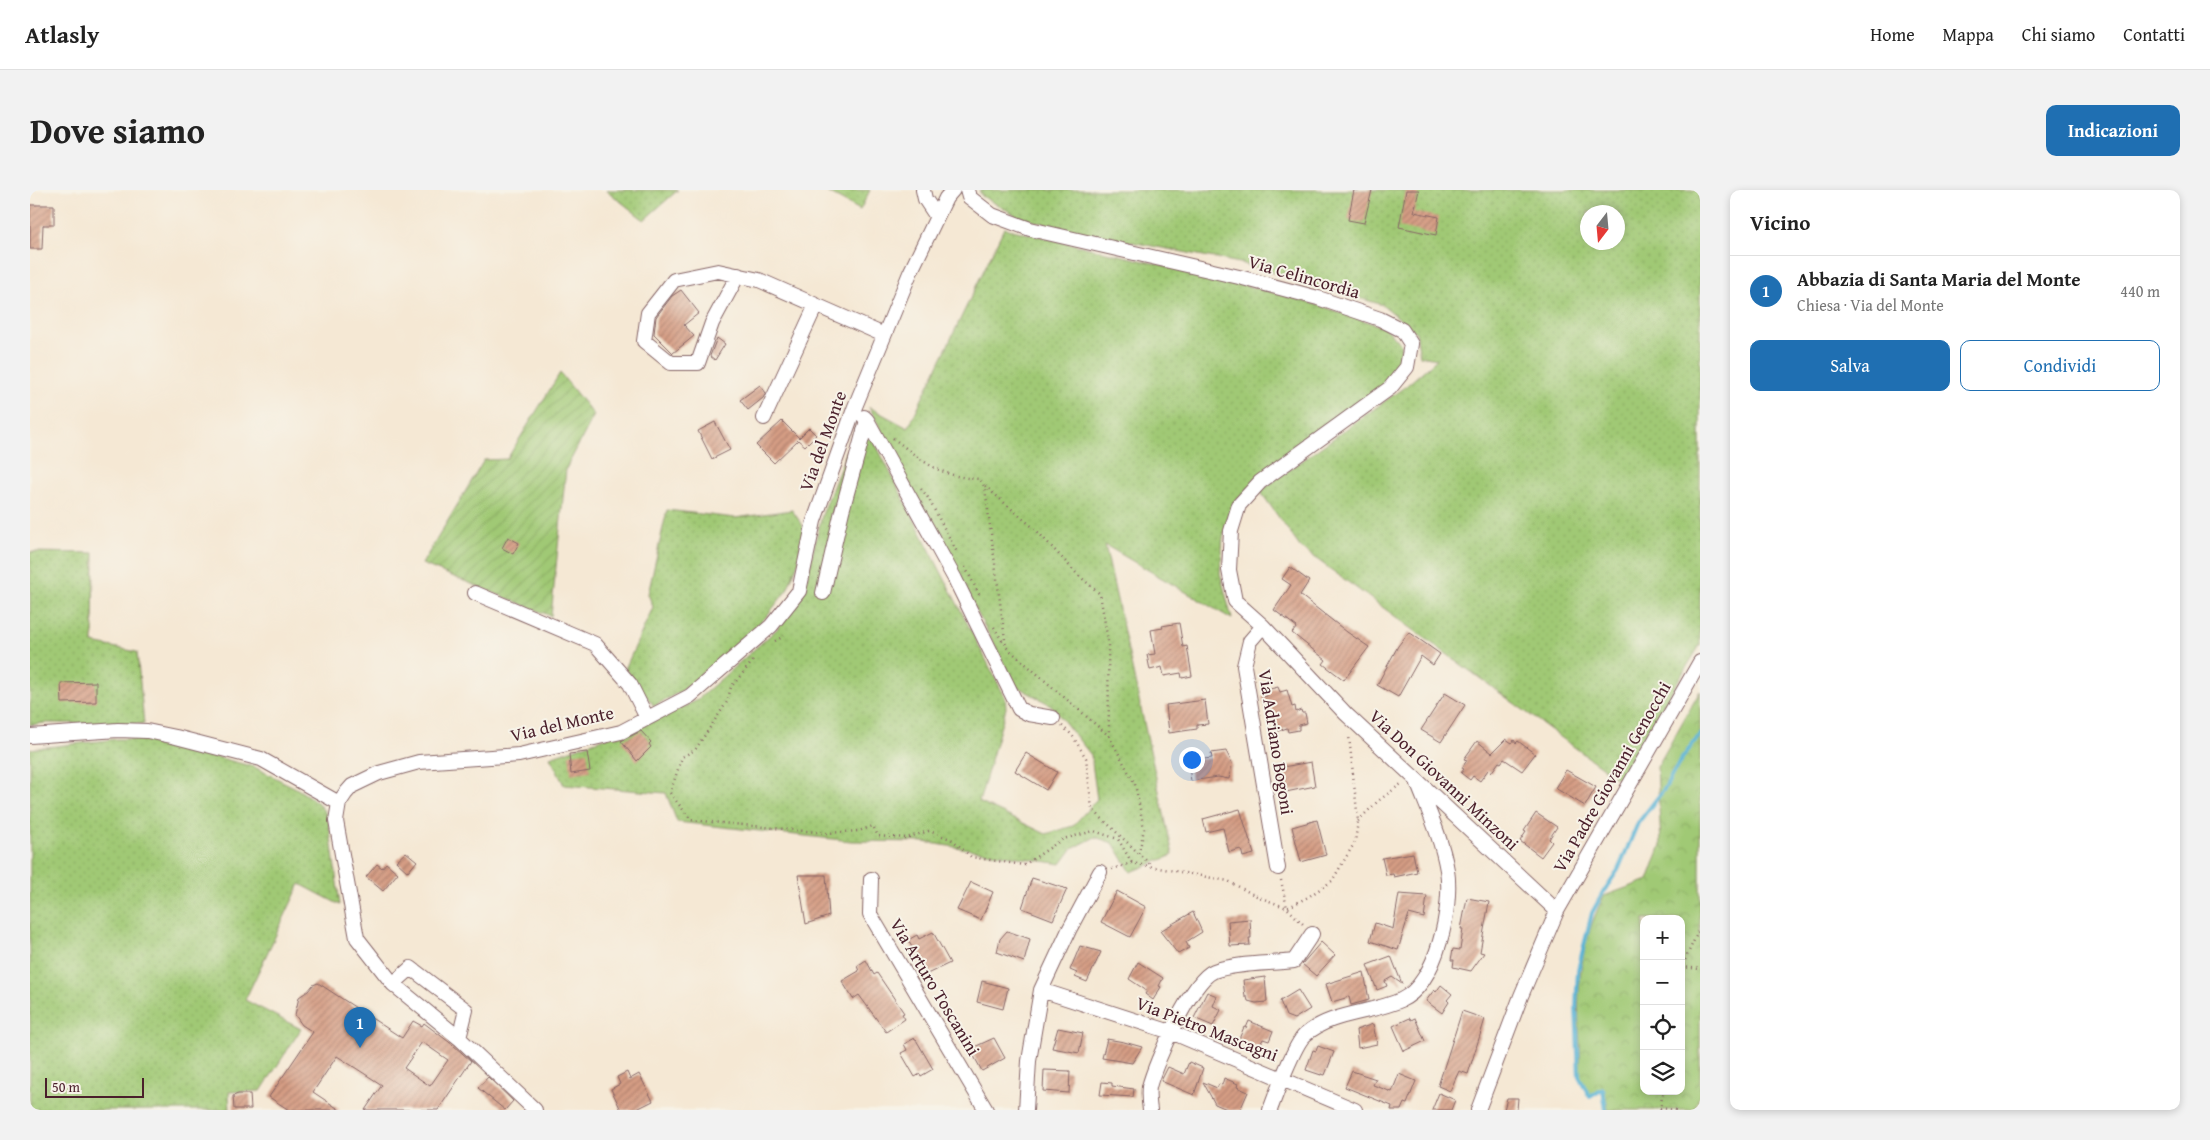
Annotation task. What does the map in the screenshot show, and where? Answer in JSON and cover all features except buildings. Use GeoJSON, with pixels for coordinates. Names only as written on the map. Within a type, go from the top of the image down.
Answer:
{"type":"FeatureCollection","features":[{"type":"Feature","properties":{"kind":"street"},"geometry":{"type":"LineString","coordinates":[[923,190],[925,199],[936,218]]}},
{"type":"Feature","properties":{"kind":"street","name":"Via del Monte"},"geometry":{"type":"LineString","coordinates":[[339,803],[352,786],[378,774],[419,762],[519,755],[621,732],[690,696],[770,626],[798,591],[814,521],[854,409],[884,335],[936,218],[946,198],[953,190]]}},
{"type":"Feature","properties":{"kind":"street","name":"Via Celincordia"},"geometry":{"type":"LineString","coordinates":[[967,190],[969,197],[992,215],[1030,229],[1274,287],[1380,319],[1402,330],[1411,344],[1407,367],[1390,388],[1260,482],[1248,495]]}},
{"type":"Feature","properties":{"kind":"street"},"geometry":{"type":"LineString","coordinates":[[738,275],[712,323],[698,363],[671,363],[644,341],[648,313],[674,280],[718,271],[738,275],[759,280],[884,335]]}},
{"type":"Feature","properties":{"kind":"street"},"geometry":{"type":"LineString","coordinates":[[764,418],[816,305]]}},
{"type":"Feature","properties":{"kind":"street"},"geometry":{"type":"LineString","coordinates":[[854,409],[867,420],[956,579],[1019,709],[1029,714],[1052,718]]}},
{"type":"Feature","properties":{"kind":"street"},"geometry":{"type":"LineString","coordinates":[[823,593],[842,511],[867,420]]}},
{"type":"Feature","properties":{"kind":"street","name":"Via Don Giovanni Minzoni"},"geometry":{"type":"LineString","coordinates":[[1248,495],[1239,505],[1231,531],[1229,570],[1235,601],[1263,626],[1346,714],[1557,911]]}},
{"type":"Feature","properties":{"kind":"street"},"geometry":{"type":"LineString","coordinates":[[475,592],[595,644],[630,684],[647,718]]}},
{"type":"Feature","properties":{"kind":"street"},"geometry":{"type":"LineString","coordinates":[[770,626],[786,612],[797,614]]}},
{"type":"Feature","properties":{"kind":"street","name":"Via Adriano Bogoni"},"geometry":{"type":"LineString","coordinates":[[1263,626],[1250,641],[1244,666],[1278,868]]}},
{"type":"Feature","properties":{"kind":"street","name":"Via Padre Giovanni Genocchi"},"geometry":{"type":"LineString","coordinates":[[1557,911],[1700,662]]}},
{"type":"Feature","properties":{"kind":"street"},"geometry":{"type":"LineString","coordinates":[[30,736],[118,730],[147,731],[176,737],[260,759],[339,803],[336,821],[357,938],[393,984],[459,1038],[535,1110]]}},
{"type":"Feature","properties":{"kind":"street"},"geometry":{"type":"LineString","coordinates":[[1270,1110],[1282,1078],[1303,1036],[1318,1026],[1334,1019],[1403,1000],[1424,977],[1432,962],[1445,918],[1448,888],[1447,872],[1444,855],[1415,778]]}},
{"type":"Feature","properties":{"kind":"street"},"geometry":{"type":"LineString","coordinates":[[1026,1110],[1028,1061],[1041,990],[1069,930],[1100,872]]}},
{"type":"Feature","properties":{"kind":"street","name":"Via Arturo Toscanini"},"geometry":{"type":"LineString","coordinates":[[871,879],[870,914],[986,1110]]}},
{"type":"Feature","properties":{"kind":"street"},"geometry":{"type":"LineString","coordinates":[[1478,1110],[1520,996],[1557,911]]}},
{"type":"Feature","properties":{"kind":"street"},"geometry":{"type":"LineString","coordinates":[[1150,1110],[1149,1089],[1159,1058],[1201,980],[1213,972],[1294,962],[1312,934]]}},
{"type":"Feature","properties":{"kind":"street"},"geometry":{"type":"LineString","coordinates":[[393,984],[411,968],[466,1010],[459,1038]]}},
{"type":"Feature","properties":{"kind":"street","name":"Via Pietro Mascagni"},"geometry":{"type":"LineString","coordinates":[[1041,990],[1172,1032],[1356,1110]]}},
{"type":"Feature","properties":{"kind":"path"},"geometry":{"type":"LineString","coordinates":[[886,433],[934,469],[959,478],[980,479],[983,484],[1036,530],[1077,574],[1100,594],[1108,641],[1109,736]]}},
{"type":"Feature","properties":{"kind":"path"},"geometry":{"type":"LineString","coordinates":[[983,484],[1006,648],[1109,736],[1135,784],[1144,829],[1139,854]]}},
{"type":"Feature","properties":{"kind":"path"},"geometry":{"type":"LineString","coordinates":[[772,643],[784,636]]}},
{"type":"Feature","properties":{"kind":"path"},"geometry":{"type":"LineString","coordinates":[[754,660],[731,687],[727,702],[695,750],[682,757],[670,794],[691,820],[827,833],[859,831],[873,826],[878,836],[906,838],[929,831],[954,840],[971,856],[1024,865],[1063,839],[1094,831],[1118,839],[1132,863],[1100,872]]}},
{"type":"Feature","properties":{"kind":"path"},"geometry":{"type":"LineString","coordinates":[[1346,714],[1352,762]]}},
{"type":"Feature","properties":{"kind":"path"},"geometry":{"type":"LineString","coordinates":[[1052,718],[1072,735],[1086,758],[1092,809],[1153,867]]}},
{"type":"Feature","properties":{"kind":"path"},"geometry":{"type":"LineString","coordinates":[[1358,821],[1378,801],[1415,778]]}},
{"type":"Feature","properties":{"kind":"path"},"geometry":{"type":"LineString","coordinates":[[1278,868],[1287,908],[1312,934]]}},
{"type":"Feature","properties":{"kind":"path"},"geometry":{"type":"LineString","coordinates":[[1685,960],[1700,928]]}},
{"type":"Feature","properties":{"kind":"path"},"geometry":{"type":"LineString","coordinates":[[1685,968],[1700,969]]}},
{"type":"Feature","properties":{"kind":"path"},"geometry":{"type":"LineString","coordinates":[[1662,1095],[1660,1109],[1676,1110]]}},
{"type":"Feature","properties":{"kind":"green space"},"geometry":{"type":"Polygon","coordinates":[[[606,190],[678,190],[644,220],[606,190]]]}},
{"type":"Feature","properties":{"kind":"green space"},"geometry":{"type":"Polygon","coordinates":[[[823,190],[870,190],[860,210],[823,190]]]}},
{"type":"Feature","properties":{"kind":"green space"},"geometry":{"type":"Polygon","coordinates":[[[979,190],[1700,190],[1700,645],[1618,779],[1300,547],[1260,491],[1406,386],[1437,359],[1420,356],[1416,332],[1383,305],[1240,263],[1059,228],[1019,217],[982,196],[979,190]]]}},
{"type":"Feature","properties":{"kind":"green space"},"geometry":{"type":"Polygon","coordinates":[[[1004,228],[1234,282],[1321,306],[1386,328],[1401,345],[1399,365],[1383,386],[1233,503],[1223,537],[1220,573],[1232,619],[1105,545],[1173,855],[1131,872],[1113,843],[1095,837],[1072,849],[1061,864],[924,842],[851,841],[677,822],[666,793],[564,785],[550,757],[648,723],[696,701],[777,629],[803,593],[822,515],[859,420],[870,433],[1005,697],[1006,708],[979,802],[1046,834],[1073,826],[1097,799],[1091,755],[1051,705],[1016,686],[869,407],[908,428],[1004,228]]]}},
{"type":"Feature","properties":{"kind":"green space"},"geometry":{"type":"Polygon","coordinates":[[[560,373],[594,415],[566,469],[551,616],[422,564],[484,460],[507,459],[560,373]]]}},
{"type":"Feature","properties":{"kind":"green space"},"geometry":{"type":"Polygon","coordinates":[[[667,510],[735,518],[792,510],[805,529],[802,553],[787,590],[766,617],[683,690],[654,706],[625,669],[653,607],[648,594],[667,510]]]}},
{"type":"Feature","properties":{"kind":"green space"},"geometry":{"type":"Polygon","coordinates":[[[30,552],[94,553],[93,643],[137,652],[144,724],[45,723],[30,725],[30,552]]]}},
{"type":"Feature","properties":{"kind":"green space"},"geometry":{"type":"Polygon","coordinates":[[[1700,691],[1700,1093],[1695,1110],[1608,1110],[1604,1088],[1590,1096],[1580,1075],[1579,987],[1584,950],[1589,932],[1604,896],[1648,880],[1661,845],[1657,767],[1700,691]]]}},
{"type":"Feature","properties":{"kind":"green space"},"geometry":{"type":"Polygon","coordinates":[[[117,739],[150,739],[254,767],[296,788],[317,802],[328,816],[340,905],[300,884],[245,1000],[301,1029],[261,1091],[229,1092],[230,1110],[30,1110],[30,749],[117,739]]]}},
{"type":"Feature","properties":{"kind":"waterway"},"geometry":{"type":"LineString","coordinates":[[1606,1110],[1603,1089],[1590,1097],[1579,1077],[1576,1006],[1578,970],[1592,913],[1618,870],[1638,823],[1665,788],[1678,764],[1700,734]]}},
{"type":"Feature","properties":{"kind":"place","name":"Abbazia di Santa Maria del Monte"},"geometry":{"type":"Point","coordinates":[360,1048]}}]}
